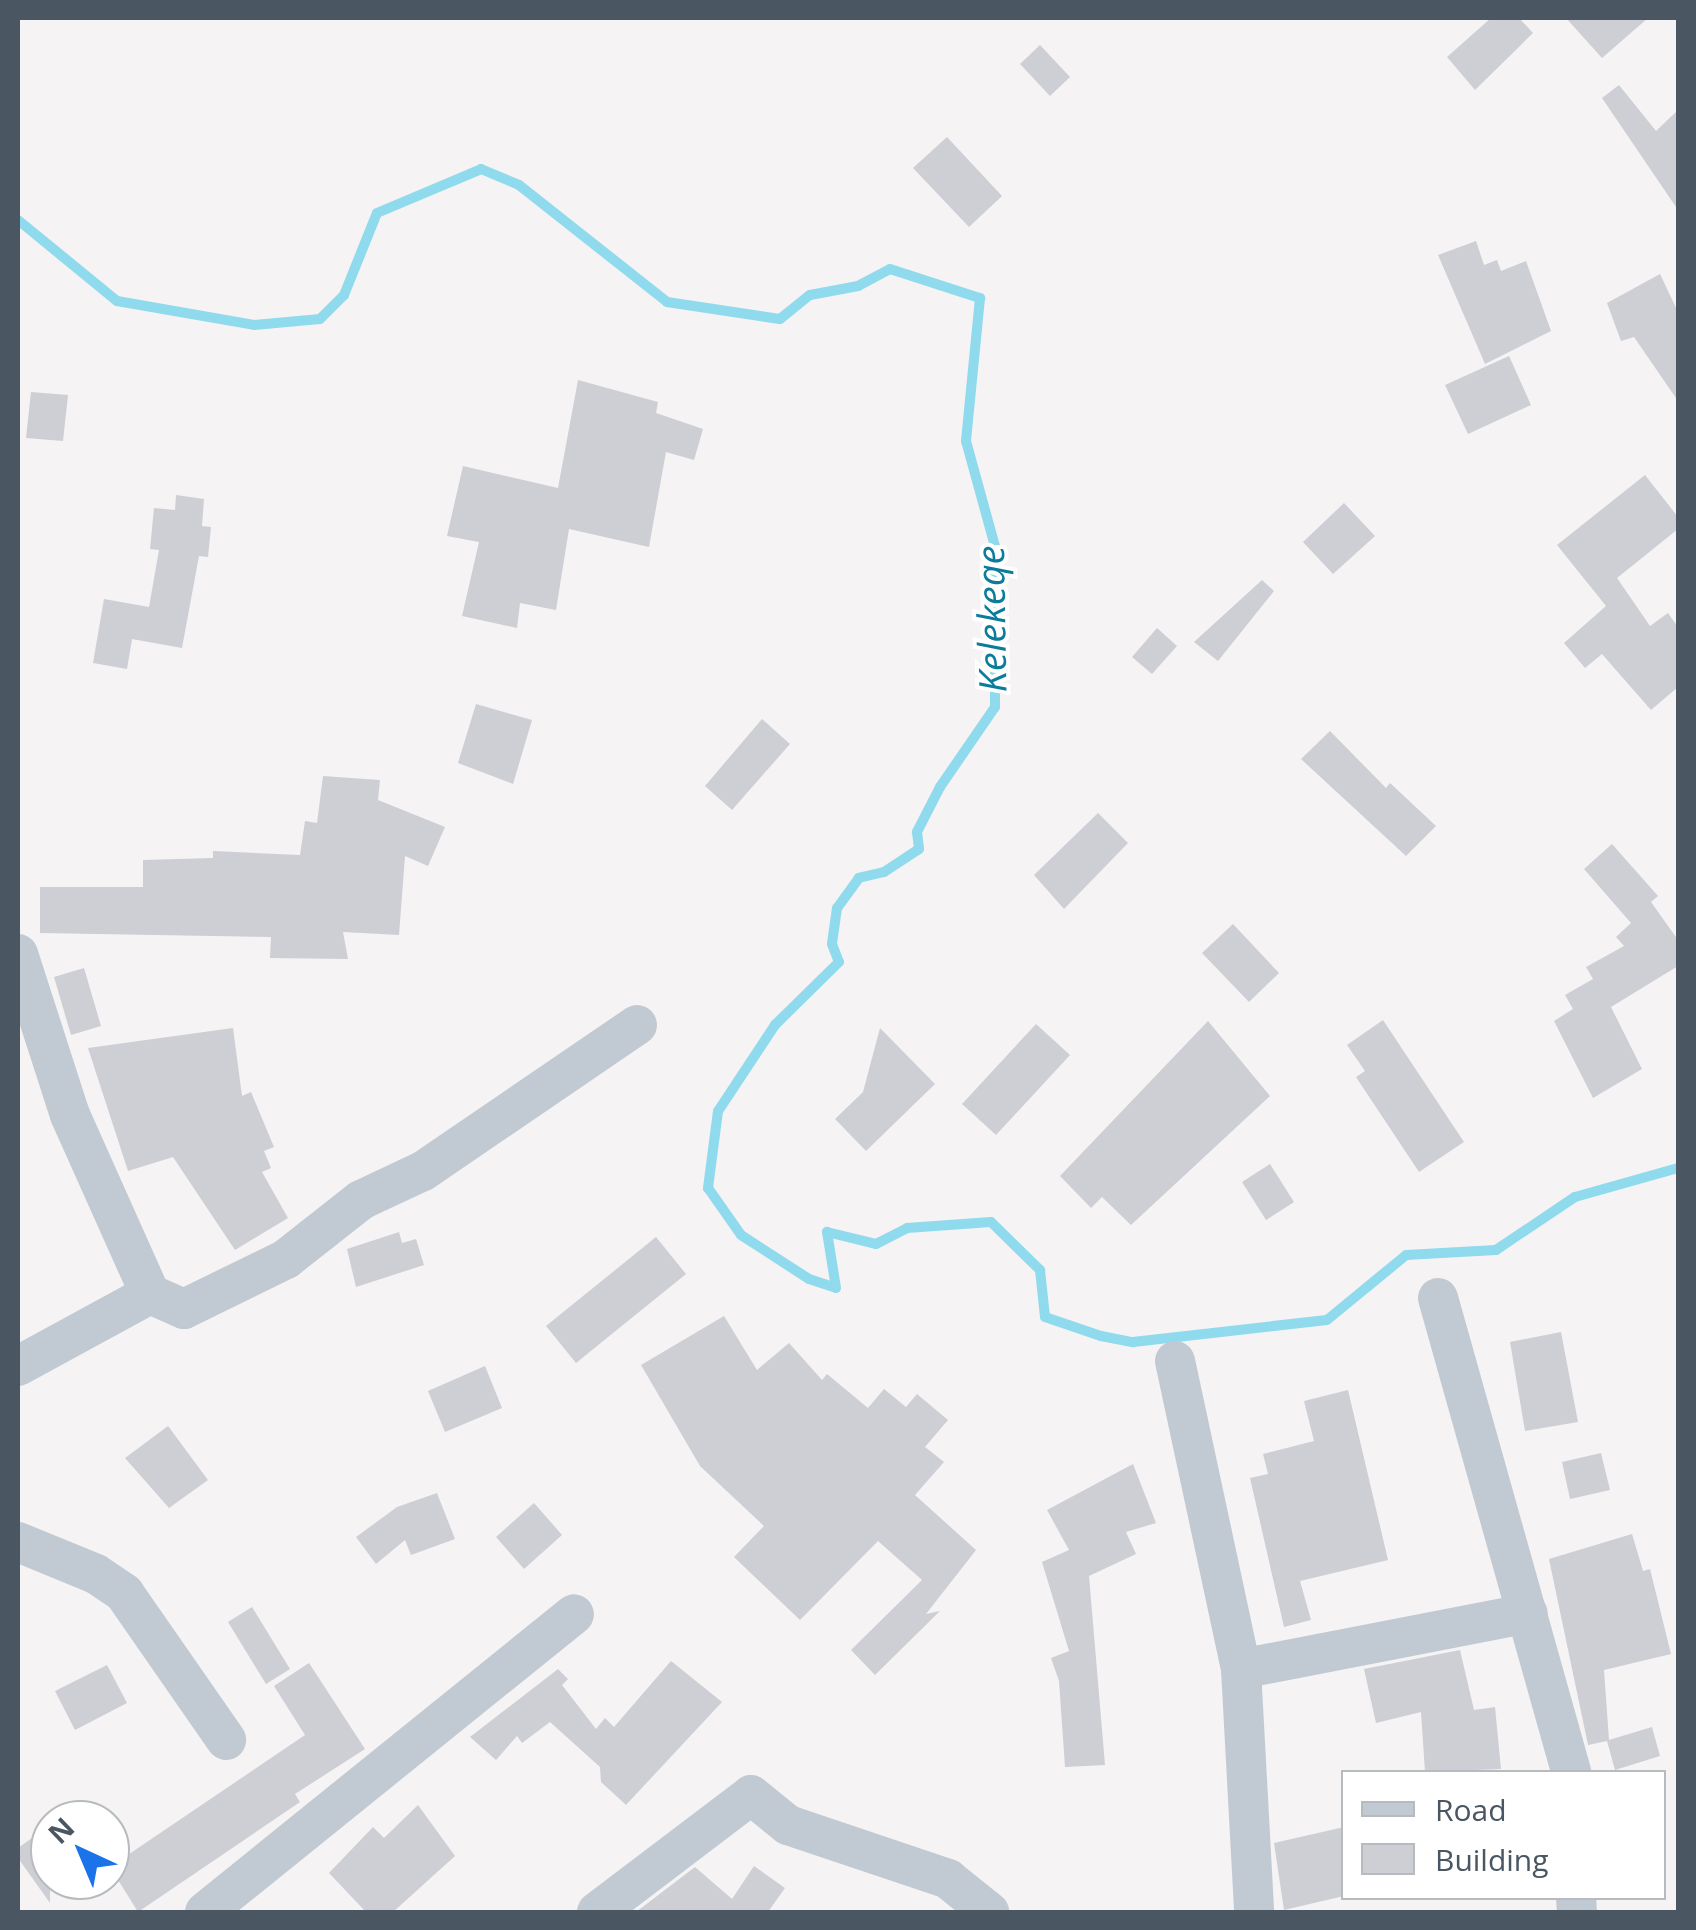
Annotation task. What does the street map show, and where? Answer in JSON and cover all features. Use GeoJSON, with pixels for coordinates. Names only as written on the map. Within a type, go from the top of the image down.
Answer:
{"type":"FeatureCollection","features":[{"type":"Feature","properties":{"kind":"street"},"geometry":{"type":"LineString","coordinates":[[18,954],[70,1115],[150,1294],[184,1309],[286,1259],[361,1200],[423,1171],[637,1024]]}},
{"type":"Feature","properties":{"kind":"street"},"geometry":{"type":"LineString","coordinates":[[18,1366],[150,1294]]}},
{"type":"Feature","properties":{"kind":"street"},"geometry":{"type":"LineString","coordinates":[[1438,1298],[1569,1770]]}},
{"type":"Feature","properties":{"kind":"street"},"geometry":{"type":"LineString","coordinates":[[1175,1360],[1241,1669],[1254,1912]]}},
{"type":"Feature","properties":{"kind":"street"},"geometry":{"type":"LineString","coordinates":[[18,1542],[96,1574],[124,1593],[226,1740]]}},
{"type":"Feature","properties":{"kind":"street"},"geometry":{"type":"LineString","coordinates":[[206,1912],[574,1614]]}},
{"type":"Feature","properties":{"kind":"street"},"geometry":{"type":"LineString","coordinates":[[1241,1669],[1528,1614]]}},
{"type":"Feature","properties":{"kind":"street"},"geometry":{"type":"LineString","coordinates":[[597,1912],[751,1795],[788,1825],[948,1879],[989,1912]]}},
{"type":"Feature","properties":{"kind":"building"},"geometry":{"type":"Polygon","coordinates":[[[1491,18],[1519,18],[1533,33],[1475,90],[1447,57],[1491,18]]]}},
{"type":"Feature","properties":{"kind":"building"},"geometry":{"type":"Polygon","coordinates":[[[1566,18],[1648,18],[1602,58],[1566,18]]]}},
{"type":"Feature","properties":{"kind":"building"},"geometry":{"type":"Polygon","coordinates":[[[1040,45],[1070,77],[1050,96],[1020,64],[1040,45]]]}},
{"type":"Feature","properties":{"kind":"building"},"geometry":{"type":"Polygon","coordinates":[[[1619,85],[1656,131],[1678,110],[1678,210],[1602,98],[1619,85]]]}},
{"type":"Feature","properties":{"kind":"building"},"geometry":{"type":"Polygon","coordinates":[[[947,137],[1002,196],[969,227],[913,168],[947,137]]]}},
{"type":"Feature","properties":{"kind":"building"},"geometry":{"type":"Polygon","coordinates":[[[1476,241],[1484,265],[1497,260],[1501,271],[1526,261],[1551,331],[1485,364],[1438,255],[1476,241]]]}},
{"type":"Feature","properties":{"kind":"building"},"geometry":{"type":"Polygon","coordinates":[[[1660,274],[1678,312],[1678,401],[1634,337],[1621,341],[1607,303],[1660,274]]]}},
{"type":"Feature","properties":{"kind":"building"},"geometry":{"type":"Polygon","coordinates":[[[1509,356],[1531,405],[1468,434],[1445,385],[1509,356]]]}},
{"type":"Feature","properties":{"kind":"building"},"geometry":{"type":"Polygon","coordinates":[[[578,380],[658,402],[656,413],[703,429],[694,460],[666,452],[649,547],[569,529],[556,610],[520,603],[517,628],[462,616],[479,542],[447,536],[463,466],[558,488],[578,380]]]}},
{"type":"Feature","properties":{"kind":"building"},"geometry":{"type":"Polygon","coordinates":[[[31,392],[68,395],[63,441],[26,438],[31,392]]]}},
{"type":"Feature","properties":{"kind":"building"},"geometry":{"type":"Polygon","coordinates":[[[1645,475],[1678,517],[1678,529],[1617,578],[1650,626],[1668,613],[1678,627],[1678,687],[1651,710],[1602,654],[1585,668],[1564,643],[1606,606],[1557,545],[1645,475]]]}},
{"type":"Feature","properties":{"kind":"building"},"geometry":{"type":"Polygon","coordinates":[[[176,495],[204,499],[202,526],[211,527],[208,557],[199,556],[182,648],[132,639],[127,669],[93,663],[104,599],[149,607],[159,550],[150,549],[154,508],[175,510],[176,495]]]}},
{"type":"Feature","properties":{"kind":"building"},"geometry":{"type":"Polygon","coordinates":[[[1344,503],[1375,536],[1333,574],[1303,542],[1344,503]]]}},
{"type":"Feature","properties":{"kind":"building"},"geometry":{"type":"Polygon","coordinates":[[[1262,580],[1274,591],[1218,661],[1194,642],[1262,580]]]}},
{"type":"Feature","properties":{"kind":"building"},"geometry":{"type":"Polygon","coordinates":[[[1157,628],[1177,646],[1152,674],[1132,657],[1157,628]]]}},
{"type":"Feature","properties":{"kind":"building"},"geometry":{"type":"Polygon","coordinates":[[[476,704],[532,720],[513,784],[458,763],[476,704]]]}},
{"type":"Feature","properties":{"kind":"building"},"geometry":{"type":"Polygon","coordinates":[[[762,719],[790,744],[732,810],[705,786],[762,719]]]}},
{"type":"Feature","properties":{"kind":"building"},"geometry":{"type":"Polygon","coordinates":[[[1330,731],[1386,788],[1390,783],[1436,826],[1406,856],[1301,759],[1330,731]]]}},
{"type":"Feature","properties":{"kind":"building"},"geometry":{"type":"Polygon","coordinates":[[[323,776],[380,780],[378,800],[445,827],[428,866],[405,856],[399,935],[343,932],[348,959],[270,958],[271,937],[40,933],[40,887],[143,887],[143,860],[213,858],[213,851],[300,855],[305,821],[317,823],[323,776]]]}},
{"type":"Feature","properties":{"kind":"building"},"geometry":{"type":"Polygon","coordinates":[[[1098,813],[1128,843],[1064,909],[1034,875],[1098,813]]]}},
{"type":"Feature","properties":{"kind":"building"},"geometry":{"type":"Polygon","coordinates":[[[1612,844],[1658,896],[1651,902],[1678,940],[1678,966],[1611,1007],[1642,1069],[1593,1098],[1554,1021],[1573,1009],[1565,995],[1593,979],[1586,967],[1624,946],[1616,937],[1631,923],[1584,869],[1612,844]]]}},
{"type":"Feature","properties":{"kind":"building"},"geometry":{"type":"Polygon","coordinates":[[[1233,924],[1279,973],[1249,1002],[1202,953],[1233,924]]]}},
{"type":"Feature","properties":{"kind":"building"},"geometry":{"type":"Polygon","coordinates":[[[84,968],[101,1026],[71,1035],[54,977],[84,968]]]}},
{"type":"Feature","properties":{"kind":"building"},"geometry":{"type":"Polygon","coordinates":[[[1383,1020],[1464,1142],[1419,1172],[1356,1077],[1365,1071],[1347,1045],[1383,1020]]]}},
{"type":"Feature","properties":{"kind":"building"},"geometry":{"type":"Polygon","coordinates":[[[1208,1021],[1270,1096],[1131,1225],[1102,1197],[1091,1208],[1060,1176],[1208,1021]]]}},
{"type":"Feature","properties":{"kind":"building"},"geometry":{"type":"Polygon","coordinates":[[[1036,1024],[1070,1055],[996,1135],[962,1104],[1036,1024]]]}},
{"type":"Feature","properties":{"kind":"building"},"geometry":{"type":"Polygon","coordinates":[[[233,1028],[242,1096],[251,1092],[274,1147],[264,1151],[271,1168],[262,1172],[288,1218],[235,1250],[173,1157],[128,1171],[88,1048],[233,1028]]]}},
{"type":"Feature","properties":{"kind":"building"},"geometry":{"type":"Polygon","coordinates":[[[880,1028],[935,1084],[866,1151],[835,1119],[863,1092],[880,1028]]]}},
{"type":"Feature","properties":{"kind":"building"},"geometry":{"type":"Polygon","coordinates":[[[1270,1164],[1294,1202],[1266,1220],[1242,1182],[1270,1164]]]}},
{"type":"Feature","properties":{"kind":"building"},"geometry":{"type":"Polygon","coordinates":[[[399,1232],[402,1243],[416,1239],[424,1265],[356,1287],[347,1249],[399,1232]]]}},
{"type":"Feature","properties":{"kind":"building"},"geometry":{"type":"Polygon","coordinates":[[[656,1237],[686,1274],[576,1363],[546,1326],[656,1237]]]}},
{"type":"Feature","properties":{"kind":"building"},"geometry":{"type":"Polygon","coordinates":[[[724,1316],[757,1370],[789,1343],[822,1380],[827,1374],[868,1408],[884,1389],[906,1407],[917,1394],[948,1420],[925,1447],[944,1462],[915,1495],[976,1550],[926,1614],[940,1611],[875,1675],[851,1650],[922,1580],[878,1541],[800,1620],[734,1557],[764,1526],[700,1466],[641,1365],[724,1316]]]}},
{"type":"Feature","properties":{"kind":"building"},"geometry":{"type":"Polygon","coordinates":[[[1561,1332],[1578,1422],[1525,1431],[1510,1342],[1561,1332]]]}},
{"type":"Feature","properties":{"kind":"building"},"geometry":{"type":"Polygon","coordinates":[[[485,1366],[502,1408],[445,1432],[428,1391],[485,1366]]]}},
{"type":"Feature","properties":{"kind":"building"},"geometry":{"type":"Polygon","coordinates":[[[1348,1390],[1388,1560],[1300,1581],[1311,1620],[1284,1627],[1250,1478],[1268,1474],[1263,1454],[1314,1441],[1304,1401],[1348,1390]]]}},
{"type":"Feature","properties":{"kind":"building"},"geometry":{"type":"Polygon","coordinates":[[[168,1426],[208,1480],[169,1508],[125,1458],[168,1426]]]}},
{"type":"Feature","properties":{"kind":"building"},"geometry":{"type":"Polygon","coordinates":[[[1601,1453],[1610,1490],[1570,1499],[1562,1462],[1601,1453]]]}},
{"type":"Feature","properties":{"kind":"building"},"geometry":{"type":"Polygon","coordinates":[[[1133,1464],[1156,1523],[1126,1532],[1136,1554],[1089,1576],[1105,1765],[1065,1767],[1059,1681],[1051,1658],[1069,1651],[1042,1562],[1069,1550],[1047,1510],[1133,1464]]]}},
{"type":"Feature","properties":{"kind":"building"},"geometry":{"type":"Polygon","coordinates":[[[437,1493],[455,1539],[411,1555],[405,1540],[376,1564],[356,1537],[397,1507],[437,1493]]]}},
{"type":"Feature","properties":{"kind":"building"},"geometry":{"type":"Polygon","coordinates":[[[534,1503],[562,1535],[524,1569],[496,1537],[534,1503]]]}},
{"type":"Feature","properties":{"kind":"building"},"geometry":{"type":"Polygon","coordinates":[[[1632,1534],[1643,1571],[1650,1569],[1671,1654],[1604,1670],[1609,1740],[1652,1727],[1660,1756],[1615,1770],[1607,1741],[1588,1745],[1549,1559],[1632,1534]]]}},
{"type":"Feature","properties":{"kind":"building"},"geometry":{"type":"Polygon","coordinates":[[[252,1607],[290,1669],[266,1684],[228,1622],[252,1607]]]}},
{"type":"Feature","properties":{"kind":"building"},"geometry":{"type":"Polygon","coordinates":[[[1460,1650],[1474,1710],[1495,1707],[1501,1769],[1425,1770],[1421,1712],[1376,1723],[1364,1669],[1460,1650]]]}},
{"type":"Feature","properties":{"kind":"building"},"geometry":{"type":"Polygon","coordinates":[[[671,1661],[722,1702],[626,1805],[601,1782],[600,1767],[550,1722],[522,1743],[517,1736],[496,1760],[470,1737],[558,1669],[568,1679],[562,1685],[596,1729],[605,1718],[614,1727],[671,1661]]]}},
{"type":"Feature","properties":{"kind":"building"},"geometry":{"type":"Polygon","coordinates":[[[309,1663],[365,1749],[295,1794],[300,1802],[138,1912],[130,1899],[130,1853],[305,1735],[274,1686],[309,1663]]]}},
{"type":"Feature","properties":{"kind":"building"},"geometry":{"type":"Polygon","coordinates":[[[107,1665],[127,1703],[75,1730],[55,1691],[107,1665]]]}},
{"type":"Feature","properties":{"kind":"building"},"geometry":{"type":"Polygon","coordinates":[[[418,1805],[455,1856],[393,1912],[366,1912],[329,1873],[373,1827],[384,1838],[418,1805]]]}},
{"type":"Feature","properties":{"kind":"building"},"geometry":{"type":"Polygon","coordinates":[[[1341,1828],[1341,1897],[1284,1910],[1274,1843],[1341,1828]]]}},
{"type":"Feature","properties":{"kind":"building"},"geometry":{"type":"Polygon","coordinates":[[[30,1839],[30,1875],[18,1858],[18,1848],[30,1839]]]}},
{"type":"Feature","properties":{"kind":"building"},"geometry":{"type":"Polygon","coordinates":[[[754,1866],[785,1888],[768,1912],[636,1912],[695,1867],[732,1899],[754,1866]]]}},
{"type":"Feature","properties":{"kind":"waterway","name":"Kelekeqe"},"geometry":{"type":"LineString","coordinates":[[18,220],[117,301],[254,325],[320,319],[344,295],[377,213],[481,169],[519,185],[667,302],[780,319],[810,295],[858,286],[890,269],[980,298],[966,441],[995,546],[995,707],[940,787],[917,832],[919,849],[884,872],[859,878],[837,908],[832,944],[839,962],[775,1025],[718,1111],[708,1188],[741,1235],[809,1279],[836,1288],[827,1232],[876,1244],[907,1228],[991,1222],[1040,1270],[1045,1317],[1101,1336],[1133,1342],[1327,1320],[1406,1255],[1496,1250],[1575,1197],[1678,1168]]}}]}
